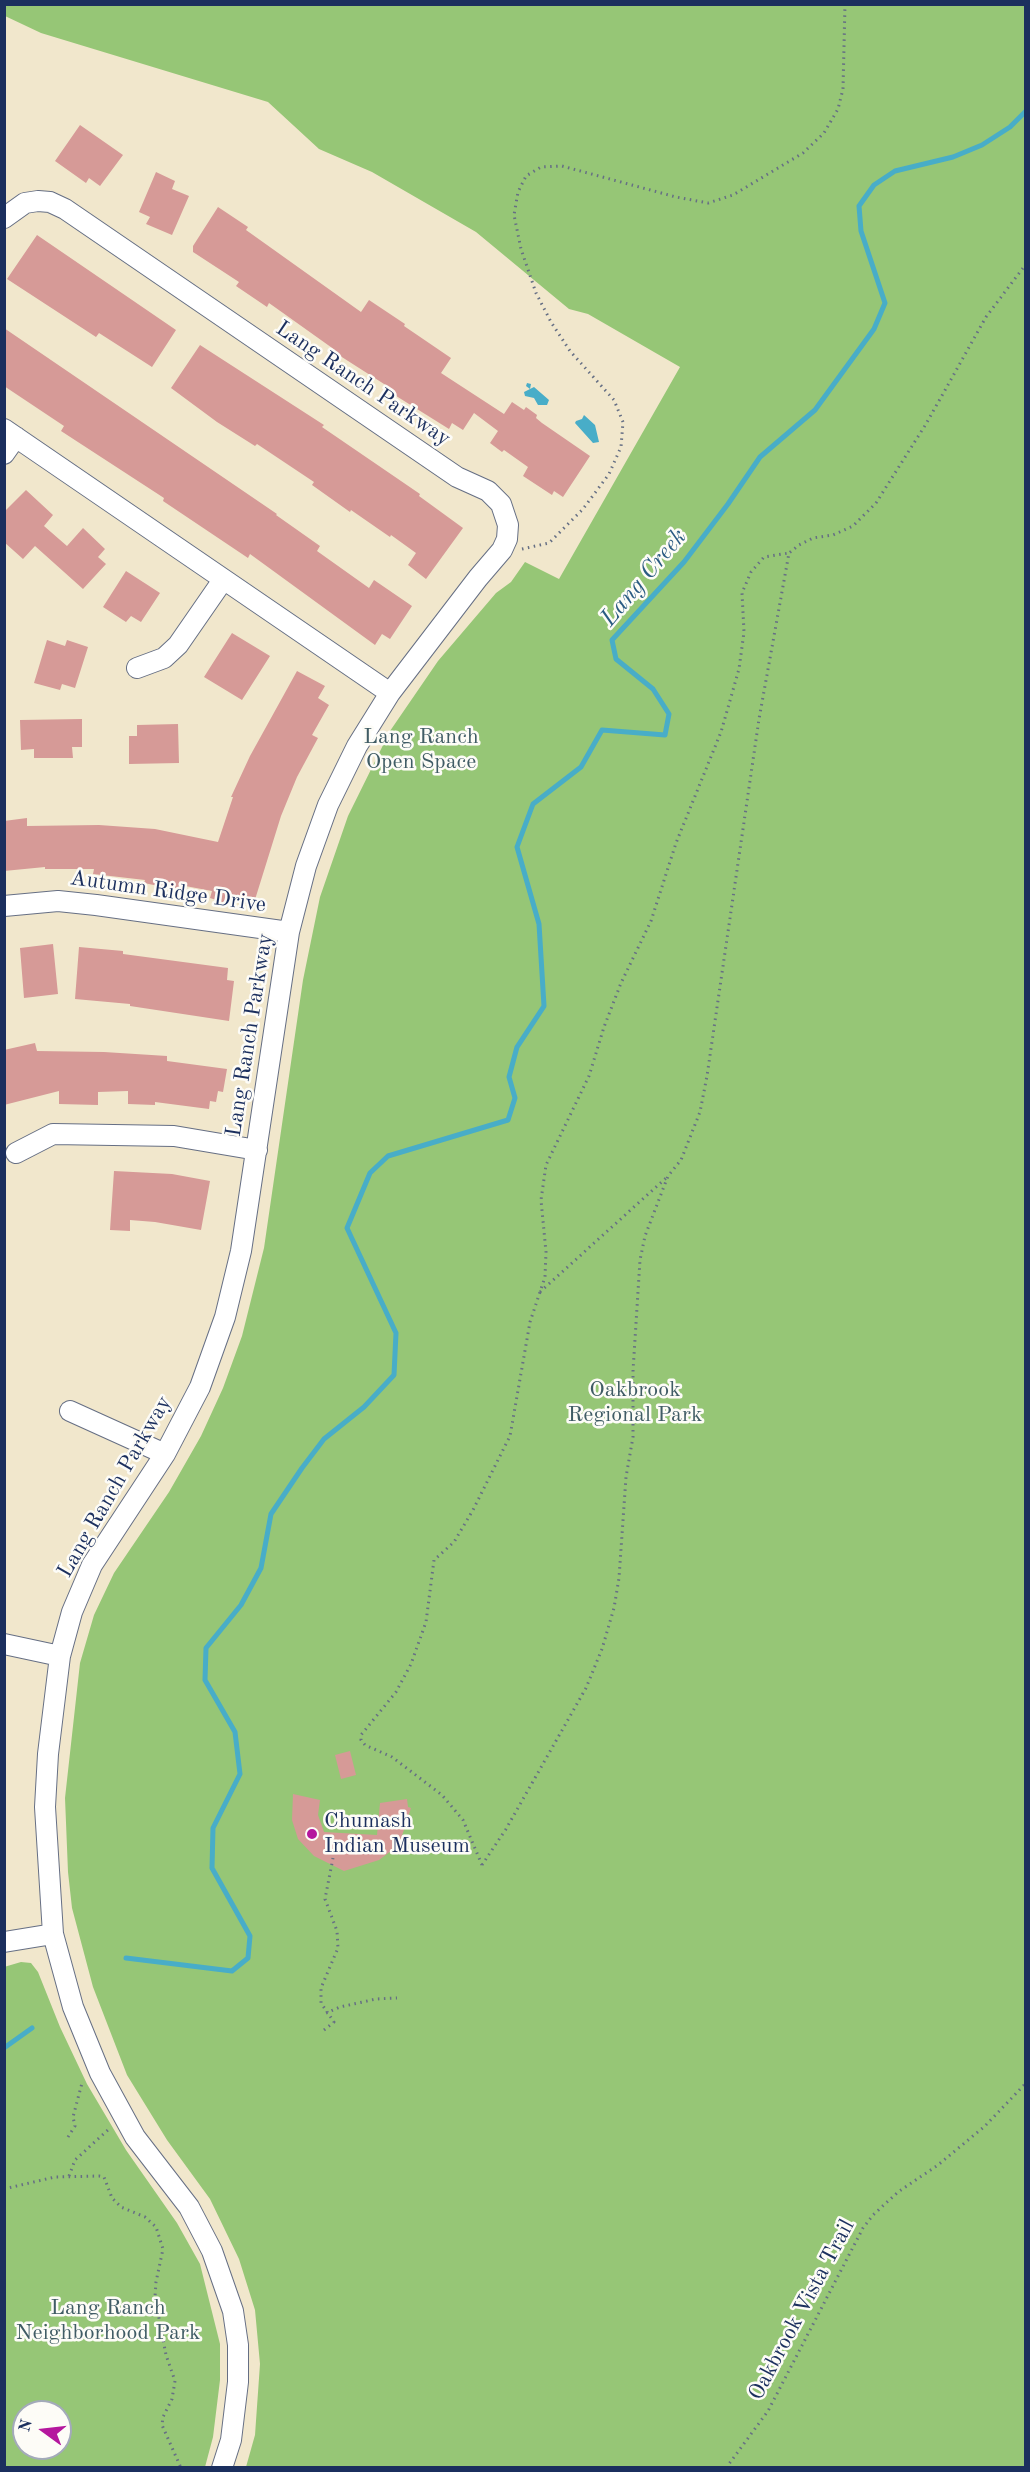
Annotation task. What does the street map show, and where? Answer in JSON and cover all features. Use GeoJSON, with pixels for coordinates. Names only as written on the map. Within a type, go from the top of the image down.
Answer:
{"type":"FeatureCollection","features":[{"type":"Feature","properties":{"kind":"street","name":"Lang Ranch Parkway"},"geometry":{"type":"LineString","coordinates":[[4,218],[25,203],[38,201],[50,201],[65,209],[457,477],[488,491],[501,504],[506,515],[508,532],[502,550],[477,578],[390,693],[357,746],[328,805],[306,866],[290,932],[242,1251],[225,1317],[200,1387],[165,1454],[92,1565],[72,1612],[60,1656],[48,1754],[45,1807],[53,1934],[74,2007],[95,2062],[135,2137],[189,2207],[212,2251],[233,2312],[238,2345],[238,2382],[231,2440],[222,2468]]}},
{"type":"Feature","properties":{"kind":"street"},"geometry":{"type":"LineString","coordinates":[[4,454],[10,433],[390,693]]}},
{"type":"Feature","properties":{"kind":"street"},"geometry":{"type":"LineString","coordinates":[[137,668],[164,658],[178,645],[223,580]]}},
{"type":"Feature","properties":{"kind":"street","name":"Autumn Ridge Drive"},"geometry":{"type":"LineString","coordinates":[[4,906],[58,901],[96,904],[290,932]]}},
{"type":"Feature","properties":{"kind":"street"},"geometry":{"type":"LineString","coordinates":[[16,1153],[53,1134],[174,1137],[257,1150]]}},
{"type":"Feature","properties":{"kind":"street"},"geometry":{"type":"LineString","coordinates":[[70,1411],[165,1454]]}},
{"type":"Feature","properties":{"kind":"street"},"geometry":{"type":"LineString","coordinates":[[4,1644],[60,1656]]}},
{"type":"Feature","properties":{"kind":"street"},"geometry":{"type":"LineString","coordinates":[[4,1942],[53,1934]]}},
{"type":"Feature","properties":{"kind":"path"},"geometry":{"type":"LineString","coordinates":[[502,550],[528,549],[549,543],[584,508],[609,474],[621,447],[623,422],[614,400],[570,351],[536,293],[521,249],[514,215],[518,192],[526,176],[541,167],[562,166],[676,198],[708,203],[733,195],[803,153],[824,133],[833,117],[843,89],[845,4]]}},
{"type":"Feature","properties":{"kind":"path"},"geometry":{"type":"LineString","coordinates":[[669,1176],[645,1236],[640,1260],[633,1371],[633,1437],[626,1477],[619,1578],[614,1608],[602,1649],[586,1688],[511,1820],[482,1866],[463,1820],[442,1795],[392,1757],[365,1745],[361,1740],[361,1735],[396,1692],[411,1664],[426,1622],[434,1560],[454,1542],[473,1510],[510,1436],[515,1398],[538,1293],[544,1277],[546,1252],[541,1200],[546,1165],[589,1076],[621,983],[651,921],[676,843],[724,723],[739,669],[743,641],[742,593],[751,572],[764,557],[789,553],[813,538],[833,535],[853,526],[876,503],[927,424],[986,317],[1026,264]]}},
{"type":"Feature","properties":{"kind":"path"},"geometry":{"type":"LineString","coordinates":[[538,1293],[669,1176],[681,1160],[700,1112],[759,719],[789,553]]}},
{"type":"Feature","properties":{"kind":"path"},"geometry":{"type":"LineString","coordinates":[[324,2030],[334,2022],[321,2003],[321,1988],[338,1948],[337,1931],[325,1899],[333,1858]]}},
{"type":"Feature","properties":{"kind":"path"},"geometry":{"type":"LineString","coordinates":[[326,2013],[340,2007],[376,1999],[397,1998]]}},
{"type":"Feature","properties":{"kind":"path"},"geometry":{"type":"LineString","coordinates":[[68,2137],[75,2127],[73,2117],[82,2083]]}},
{"type":"Feature","properties":{"kind":"path","name":"Oakbrook Vista Trail"},"geometry":{"type":"LineString","coordinates":[[726,2468],[768,2410],[863,2228],[873,2215],[898,2192],[938,2165],[985,2126],[1026,2083]]}},
{"type":"Feature","properties":{"kind":"path"},"geometry":{"type":"LineString","coordinates":[[69,2176],[75,2160],[97,2139],[125,2118]]}},
{"type":"Feature","properties":{"kind":"path"},"geometry":{"type":"LineString","coordinates":[[4,2189],[55,2176],[104,2177],[108,2190],[116,2203],[127,2211],[149,2219],[160,2233],[164,2249],[155,2297],[166,2355],[175,2381],[172,2399],[163,2417],[162,2425],[178,2456],[181,2468]]}},
{"type":"Feature","properties":{"kind":"green space","name":"Oakbrook Regional Park"},"geometry":{"type":"Polygon","coordinates":[[[4,5],[1025,5],[1025,2467],[246,2467],[255,2435],[260,2364],[255,2310],[239,2259],[210,2199],[167,2140],[127,2075],[93,1987],[72,1908],[65,1798],[80,1663],[94,1615],[114,1573],[169,1492],[201,1436],[223,1388],[242,1336],[264,1248],[303,980],[320,897],[348,816],[390,731],[438,661],[496,593],[511,582],[525,562],[559,579],[680,367],[588,314],[569,309],[476,232],[372,172],[319,149],[268,102],[41,33],[5,16],[4,5]]]}},
{"type":"Feature","properties":{"kind":"green space","name":"Lang Ranch Neighborhood Park"},"geometry":{"type":"Polygon","coordinates":[[[21,1962],[31,1963],[38,1972],[60,2027],[87,2084],[126,2150],[177,2223],[200,2264],[220,2344],[220,2380],[213,2437],[205,2467],[5,2467],[4,1967],[21,1962]]]}},
{"type":"Feature","properties":{"kind":"water"},"geometry":{"type":"Polygon","coordinates":[[[534,387],[549,400],[547,405],[538,405],[534,398],[525,396],[524,392],[534,387]]]}},
{"type":"Feature","properties":{"kind":"water"},"geometry":{"type":"Polygon","coordinates":[[[584,415],[595,425],[599,442],[593,443],[575,423],[584,415]]]}},
{"type":"Feature","properties":{"kind":"building"},"geometry":{"type":"Polygon","coordinates":[[[80,125],[123,155],[100,186],[89,178],[86,183],[55,161],[80,125]]]}},
{"type":"Feature","properties":{"kind":"building"},"geometry":{"type":"Polygon","coordinates":[[[156,172],[175,181],[172,189],[189,196],[172,235],[146,224],[150,217],[139,212],[156,172]]]}},
{"type":"Feature","properties":{"kind":"building"},"geometry":{"type":"Polygon","coordinates":[[[218,207],[248,227],[246,230],[361,312],[369,300],[451,358],[441,373],[504,414],[512,402],[524,410],[526,407],[537,415],[536,418],[542,423],[590,456],[563,497],[554,491],[552,495],[523,476],[528,467],[490,443],[498,431],[474,413],[463,430],[452,423],[449,429],[393,394],[395,391],[334,352],[335,350],[269,303],[267,307],[236,286],[239,282],[193,252],[193,246],[218,207]]]}},
{"type":"Feature","properties":{"kind":"building"},"geometry":{"type":"Polygon","coordinates":[[[37,235],[176,330],[152,367],[99,333],[96,337],[7,279],[37,235]]]}},
{"type":"Feature","properties":{"kind":"building"},"geometry":{"type":"Polygon","coordinates":[[[4,328],[277,514],[320,546],[317,551],[369,588],[374,580],[412,606],[390,639],[382,634],[375,645],[250,554],[248,558],[163,501],[164,498],[61,431],[64,426],[4,386],[4,328]]]}},
{"type":"Feature","properties":{"kind":"building"},"geometry":{"type":"Polygon","coordinates":[[[200,345],[324,425],[322,427],[420,494],[419,496],[463,528],[426,579],[408,565],[416,553],[351,510],[350,512],[312,485],[314,482],[257,444],[255,446],[217,422],[171,388],[200,345]]]}},
{"type":"Feature","properties":{"kind":"building"},"geometry":{"type":"Polygon","coordinates":[[[26,490],[53,515],[44,526],[67,546],[83,528],[105,549],[98,557],[106,564],[83,589],[35,546],[23,559],[4,542],[4,512],[26,490]]]}},
{"type":"Feature","properties":{"kind":"building"},"geometry":{"type":"Polygon","coordinates":[[[126,571],[160,593],[141,622],[131,616],[126,622],[103,607],[126,571]]]}},
{"type":"Feature","properties":{"kind":"building"},"geometry":{"type":"Polygon","coordinates":[[[232,633],[270,656],[242,700],[204,677],[232,633]]]}},
{"type":"Feature","properties":{"kind":"building"},"geometry":{"type":"Polygon","coordinates":[[[47,640],[65,646],[67,640],[88,647],[75,688],[62,684],[60,690],[34,683],[47,640]]]}},
{"type":"Feature","properties":{"kind":"building"},"geometry":{"type":"Polygon","coordinates":[[[297,671],[325,686],[318,698],[329,705],[312,735],[318,738],[297,777],[281,816],[253,906],[237,901],[235,906],[210,898],[212,891],[180,885],[178,890],[144,883],[145,880],[93,874],[94,869],[45,869],[45,867],[4,871],[4,821],[27,818],[27,826],[99,825],[155,829],[218,842],[233,797],[231,797],[250,756],[297,671]]]}},
{"type":"Feature","properties":{"kind":"building"},"geometry":{"type":"Polygon","coordinates":[[[82,719],[82,747],[72,747],[73,758],[34,758],[34,749],[21,750],[20,720],[82,719]]]}},
{"type":"Feature","properties":{"kind":"building"},"geometry":{"type":"Polygon","coordinates":[[[178,724],[179,763],[129,764],[129,736],[137,736],[137,725],[178,724]]]}},
{"type":"Feature","properties":{"kind":"building"},"geometry":{"type":"Polygon","coordinates":[[[53,944],[58,994],[24,998],[20,948],[53,944]]]}},
{"type":"Feature","properties":{"kind":"building"},"geometry":{"type":"Polygon","coordinates":[[[79,947],[123,951],[123,954],[228,968],[227,980],[234,981],[229,1021],[130,1006],[130,1004],[75,999],[79,947]]]}},
{"type":"Feature","properties":{"kind":"building"},"geometry":{"type":"Polygon","coordinates":[[[35,1043],[37,1051],[167,1056],[167,1061],[227,1069],[223,1092],[218,1091],[216,1102],[210,1101],[209,1109],[155,1102],[155,1105],[128,1104],[128,1091],[98,1092],[98,1105],[59,1104],[59,1091],[4,1105],[4,1050],[35,1043]]]}},
{"type":"Feature","properties":{"kind":"building"},"geometry":{"type":"Polygon","coordinates":[[[114,1171],[172,1174],[210,1181],[201,1230],[130,1220],[130,1231],[110,1230],[114,1171]]]}},
{"type":"Feature","properties":{"kind":"building","name":"Chumash Indian Museum"},"geometry":{"type":"Polygon","coordinates":[[[350,1751],[356,1775],[341,1779],[335,1755],[350,1751]]]}},
{"type":"Feature","properties":{"kind":"building","name":"Chumash Indian Museum"},"geometry":{"type":"Polygon","coordinates":[[[293,1794],[320,1800],[318,1815],[324,1832],[377,1835],[380,1803],[407,1799],[408,1807],[411,1808],[399,1845],[379,1860],[344,1871],[314,1856],[298,1839],[292,1820],[293,1794]]]}},
{"type":"Feature","properties":{"kind":"waterway","name":"Lang Creek"},"geometry":{"type":"LineString","coordinates":[[126,1958],[232,1971],[248,1958],[250,1936],[212,1868],[213,1828],[240,1774],[235,1732],[205,1680],[206,1648],[241,1605],[261,1568],[271,1514],[302,1468],[324,1439],[364,1407],[394,1375],[396,1333],[347,1228],[370,1173],[388,1156],[508,1120],[515,1098],[509,1077],[517,1047],[544,1006],[539,924],[517,847],[533,804],[581,767],[602,730],[665,735],[669,714],[653,689],[616,659],[612,640],[684,562],[760,457],[815,410],[874,329],[885,303],[861,231],[859,206],[874,185],[895,171],[953,157],[982,145],[1010,127],[1026,111]]}},
{"type":"Feature","properties":{"kind":"waterway","name":"Lang Creek"},"geometry":{"type":"LineString","coordinates":[[4,2048],[32,2028]]}},
{"type":"Feature","properties":{"kind":"place","name":"Chumash Indian Museum"},"geometry":{"type":"Point","coordinates":[312,1834]}},
{"type":"Feature","properties":{"kind":"park label","name":"Lang Ranch Open Space"},"geometry":{"type":"Point","coordinates":[421,750]}}]}
